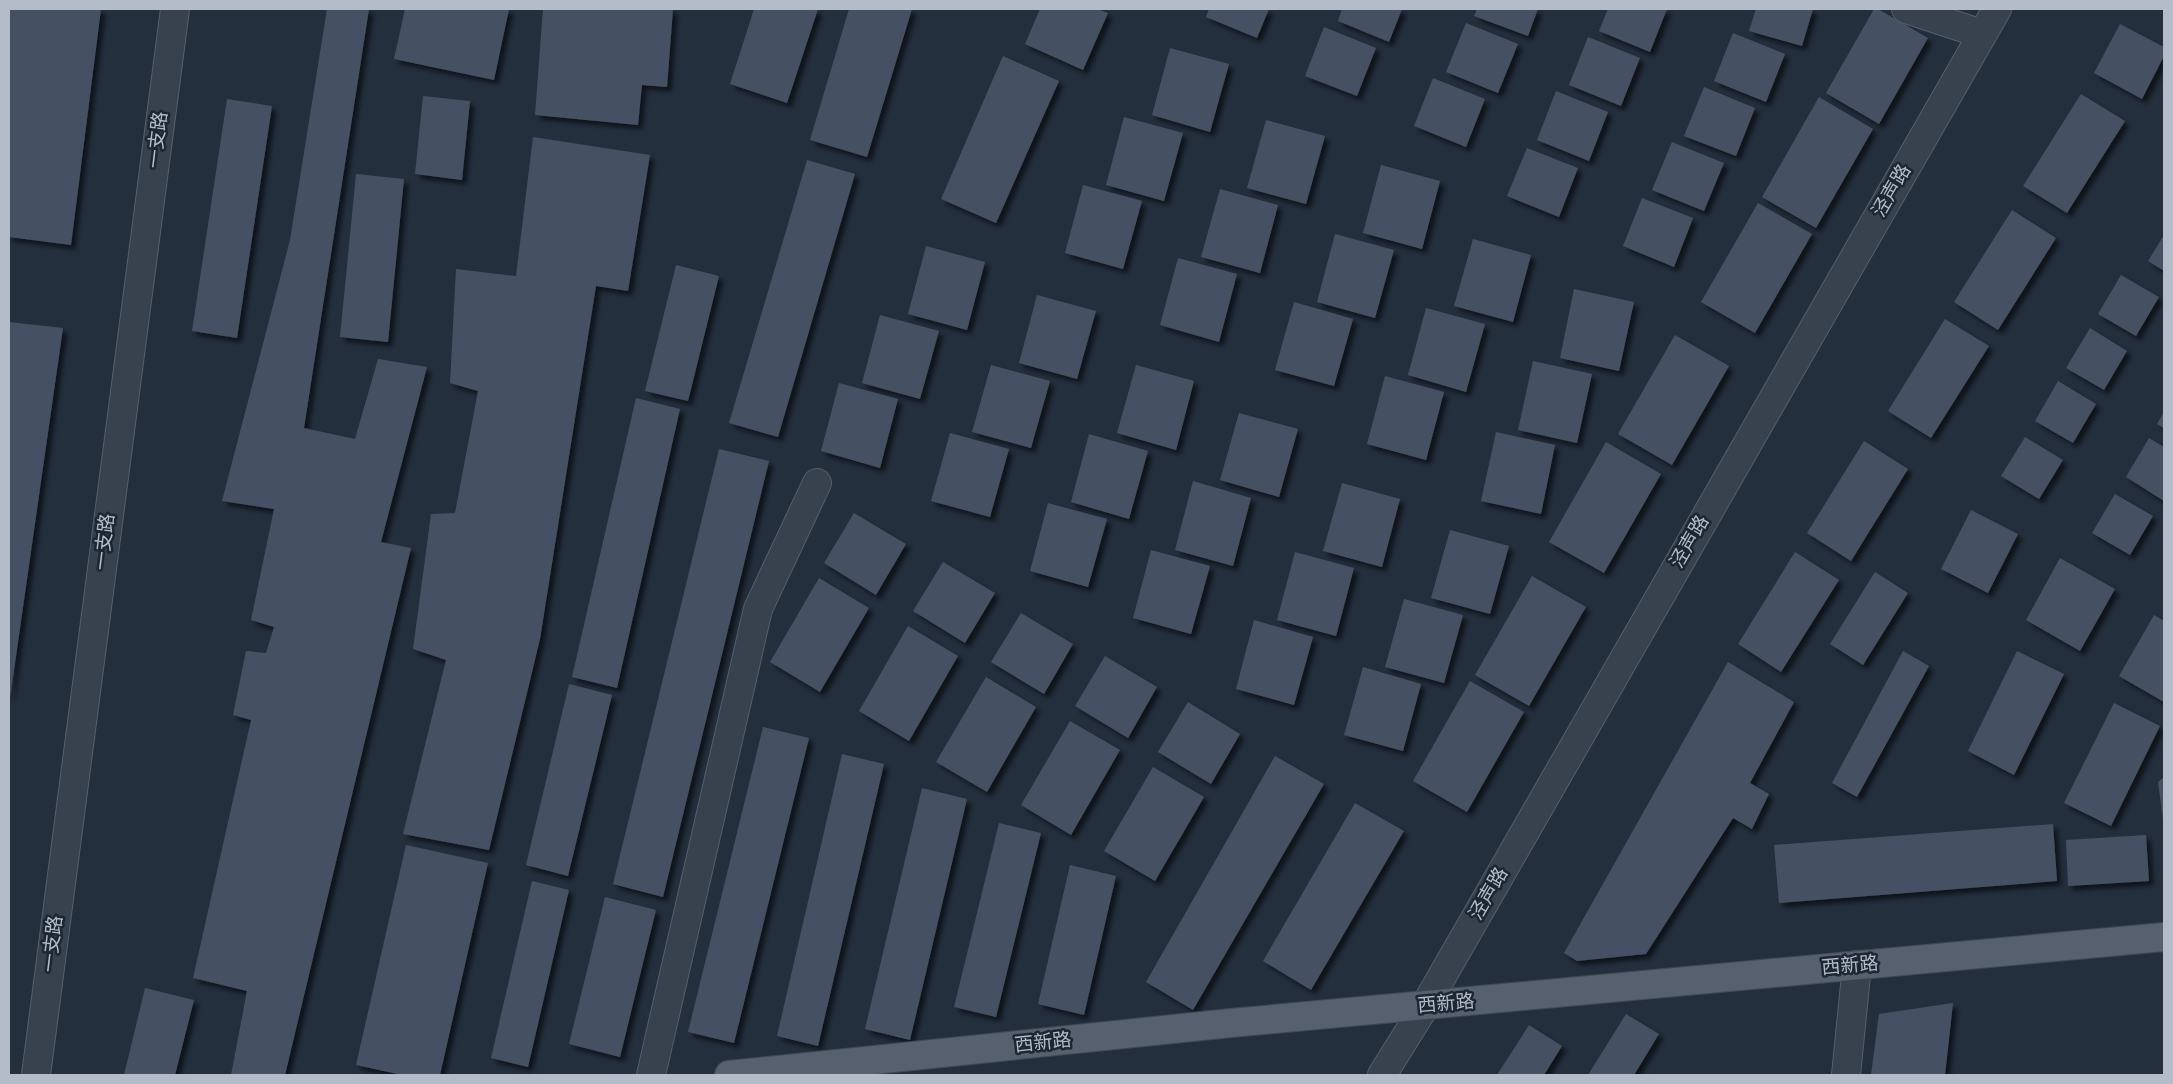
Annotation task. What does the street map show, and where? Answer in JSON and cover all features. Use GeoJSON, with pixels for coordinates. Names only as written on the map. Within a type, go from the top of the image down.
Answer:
{"type":"FeatureCollection","features":[{"type":"Feature","properties":{"kind":"main road","name":"西新路"},"geometry":{"type":"LineString","coordinates":[[729,1075],[1231,1024],[2164,937]]}},
{"type":"Feature","properties":{"kind":"street","name":"一支路"},"geometry":{"type":"LineString","coordinates":[[36,1075],[175,9]]}},
{"type":"Feature","properties":{"kind":"street"},"geometry":{"type":"LineString","coordinates":[[1906,9],[1982,34]]}},
{"type":"Feature","properties":{"kind":"street","name":"泾声路"},"geometry":{"type":"LineString","coordinates":[[1382,1075],[1424,1006],[1997,9]]}},
{"type":"Feature","properties":{"kind":"street"},"geometry":{"type":"LineString","coordinates":[[651,1075],[758,609],[817,483]]}},
{"type":"Feature","properties":{"kind":"street"},"geometry":{"type":"LineString","coordinates":[[1846,1075],[1858,965]]}},
{"type":"Feature","properties":{"kind":"building"},"geometry":{"type":"Polygon","coordinates":[[[9,9],[101,9],[71,245],[9,237],[9,9]]]}},
{"type":"Feature","properties":{"kind":"building"},"geometry":{"type":"Polygon","coordinates":[[[327,9],[369,9],[304,428],[355,439],[378,359],[427,367],[381,542],[411,548],[285,1075],[231,1075],[247,991],[193,978],[251,720],[233,715],[246,651],[266,653],[274,627],[251,620],[274,509],[222,501],[290,240],[327,9]]]}},
{"type":"Feature","properties":{"kind":"building"},"geometry":{"type":"Polygon","coordinates":[[[405,9],[509,9],[494,80],[394,59],[405,9]]]}},
{"type":"Feature","properties":{"kind":"building"},"geometry":{"type":"Polygon","coordinates":[[[543,9],[673,9],[667,87],[642,85],[638,125],[535,115],[543,9]]]}},
{"type":"Feature","properties":{"kind":"building"},"geometry":{"type":"Polygon","coordinates":[[[754,9],[818,9],[787,103],[730,84],[754,9]]]}},
{"type":"Feature","properties":{"kind":"building"},"geometry":{"type":"Polygon","coordinates":[[[849,9],[912,9],[867,157],[810,140],[849,9]]]}},
{"type":"Feature","properties":{"kind":"building"},"geometry":{"type":"Polygon","coordinates":[[[1040,9],[1097,9],[1108,13],[1083,70],[1025,44],[1040,9]]]}},
{"type":"Feature","properties":{"kind":"building"},"geometry":{"type":"Polygon","coordinates":[[[1209,9],[1269,9],[1257,38],[1206,17],[1209,9]]]}},
{"type":"Feature","properties":{"kind":"building"},"geometry":{"type":"Polygon","coordinates":[[[1342,9],[1402,9],[1389,42],[1338,21],[1342,9]]]}},
{"type":"Feature","properties":{"kind":"building"},"geometry":{"type":"Polygon","coordinates":[[[1477,9],[1538,9],[1528,36],[1474,16],[1477,9]]]}},
{"type":"Feature","properties":{"kind":"building"},"geometry":{"type":"Polygon","coordinates":[[[1608,9],[1667,9],[1650,52],[1599,31],[1608,9]]]}},
{"type":"Feature","properties":{"kind":"building"},"geometry":{"type":"Polygon","coordinates":[[[1756,9],[1813,9],[1802,46],[1749,31],[1756,9]]]}},
{"type":"Feature","properties":{"kind":"building"},"geometry":{"type":"Polygon","coordinates":[[[1874,9],[1878,9],[1928,38],[1879,124],[1826,93],[1874,9]]]}},
{"type":"Feature","properties":{"kind":"building"},"geometry":{"type":"Polygon","coordinates":[[[1466,23],[1518,44],[1498,93],[1446,72],[1466,23]]]}},
{"type":"Feature","properties":{"kind":"building"},"geometry":{"type":"Polygon","coordinates":[[[2120,24],[2164,47],[2164,56],[2142,99],[2094,73],[2120,24]]]}},
{"type":"Feature","properties":{"kind":"building"},"geometry":{"type":"Polygon","coordinates":[[[1324,27],[1376,48],[1357,96],[1305,76],[1324,27]]]}},
{"type":"Feature","properties":{"kind":"building"},"geometry":{"type":"Polygon","coordinates":[[[1733,33],[1785,54],[1766,102],[1714,81],[1733,33]]]}},
{"type":"Feature","properties":{"kind":"building"},"geometry":{"type":"Polygon","coordinates":[[[1588,37],[1640,58],[1621,106],[1569,85],[1588,37]]]}},
{"type":"Feature","properties":{"kind":"building"},"geometry":{"type":"Polygon","coordinates":[[[1170,48],[1229,64],[1210,132],[1152,115],[1170,48]]]}},
{"type":"Feature","properties":{"kind":"building"},"geometry":{"type":"Polygon","coordinates":[[[1003,56],[1059,81],[996,223],[941,199],[1003,56]]]}},
{"type":"Feature","properties":{"kind":"building"},"geometry":{"type":"Polygon","coordinates":[[[1433,78],[1485,99],[1466,147],[1414,126],[1433,78]]]}},
{"type":"Feature","properties":{"kind":"building"},"geometry":{"type":"Polygon","coordinates":[[[1704,87],[1755,108],[1736,156],[1684,136],[1704,87]]]}},
{"type":"Feature","properties":{"kind":"building"},"geometry":{"type":"Polygon","coordinates":[[[1556,91],[1608,112],[1589,161],[1537,140],[1556,91]]]}},
{"type":"Feature","properties":{"kind":"building"},"geometry":{"type":"Polygon","coordinates":[[[2081,94],[2125,121],[2067,213],[2023,186],[2081,94]]]}},
{"type":"Feature","properties":{"kind":"building"},"geometry":{"type":"Polygon","coordinates":[[[423,96],[470,101],[462,180],[415,174],[423,96]]]}},
{"type":"Feature","properties":{"kind":"building"},"geometry":{"type":"Polygon","coordinates":[[[1819,97],[1873,129],[1816,228],[1762,197],[1819,97]]]}},
{"type":"Feature","properties":{"kind":"building"},"geometry":{"type":"Polygon","coordinates":[[[227,99],[272,106],[237,338],[192,331],[227,99]]]}},
{"type":"Feature","properties":{"kind":"building"},"geometry":{"type":"Polygon","coordinates":[[[1124,117],[1183,133],[1164,201],[1106,185],[1124,117]]]}},
{"type":"Feature","properties":{"kind":"building"},"geometry":{"type":"Polygon","coordinates":[[[1266,120],[1325,136],[1306,204],[1247,188],[1266,120]]]}},
{"type":"Feature","properties":{"kind":"building"},"geometry":{"type":"Polygon","coordinates":[[[533,137],[650,155],[628,291],[596,286],[540,639],[489,850],[403,834],[446,660],[413,649],[431,514],[455,513],[478,391],[450,383],[456,269],[516,276],[533,137]]]}},
{"type":"Feature","properties":{"kind":"building"},"geometry":{"type":"Polygon","coordinates":[[[1672,142],[1724,163],[1704,211],[1652,190],[1672,142]]]}},
{"type":"Feature","properties":{"kind":"building"},"geometry":{"type":"Polygon","coordinates":[[[1527,148],[1578,168],[1559,217],[1507,196],[1527,148]]]}},
{"type":"Feature","properties":{"kind":"building"},"geometry":{"type":"Polygon","coordinates":[[[807,160],[855,174],[778,437],[729,423],[807,160]]]}},
{"type":"Feature","properties":{"kind":"building"},"geometry":{"type":"Polygon","coordinates":[[[1381,165],[1440,181],[1422,249],[1363,233],[1381,165]]]}},
{"type":"Feature","properties":{"kind":"building"},"geometry":{"type":"Polygon","coordinates":[[[356,174],[404,179],[388,342],[340,337],[356,174]]]}},
{"type":"Feature","properties":{"kind":"building"},"geometry":{"type":"Polygon","coordinates":[[[1083,185],[1142,201],[1123,269],[1065,253],[1083,185]]]}},
{"type":"Feature","properties":{"kind":"building"},"geometry":{"type":"Polygon","coordinates":[[[1220,189],[1278,205],[1260,273],[1201,257],[1220,189]]]}},
{"type":"Feature","properties":{"kind":"building"},"geometry":{"type":"Polygon","coordinates":[[[1642,198],[1693,218],[1674,267],[1623,246],[1642,198]]]}},
{"type":"Feature","properties":{"kind":"building"},"geometry":{"type":"Polygon","coordinates":[[[1758,203],[1812,234],[1755,333],[1701,302],[1758,203]]]}},
{"type":"Feature","properties":{"kind":"building"},"geometry":{"type":"Polygon","coordinates":[[[2012,210],[2056,238],[1998,330],[1954,302],[2012,210]]]}},
{"type":"Feature","properties":{"kind":"building"},"geometry":{"type":"Polygon","coordinates":[[[1335,234],[1394,250],[1375,318],[1317,302],[1335,234]]]}},
{"type":"Feature","properties":{"kind":"building"},"geometry":{"type":"Polygon","coordinates":[[[2164,235],[2164,271],[2148,261],[2164,235]]]}},
{"type":"Feature","properties":{"kind":"building"},"geometry":{"type":"Polygon","coordinates":[[[1473,239],[1531,255],[1513,322],[1454,306],[1473,239]]]}},
{"type":"Feature","properties":{"kind":"building"},"geometry":{"type":"Polygon","coordinates":[[[926,246],[985,262],[967,330],[908,314],[926,246]]]}},
{"type":"Feature","properties":{"kind":"building"},"geometry":{"type":"Polygon","coordinates":[[[1178,258],[1237,274],[1219,342],[1160,325],[1178,258]]]}},
{"type":"Feature","properties":{"kind":"building"},"geometry":{"type":"Polygon","coordinates":[[[676,265],[719,276],[688,401],[645,391],[676,265]]]}},
{"type":"Feature","properties":{"kind":"building"},"geometry":{"type":"Polygon","coordinates":[[[2121,275],[2159,297],[2136,336],[2098,314],[2121,275]]]}},
{"type":"Feature","properties":{"kind":"building"},"geometry":{"type":"Polygon","coordinates":[[[1574,289],[1634,302],[1619,371],[1560,358],[1574,289]]]}},
{"type":"Feature","properties":{"kind":"building"},"geometry":{"type":"Polygon","coordinates":[[[1037,295],[1096,311],[1077,379],[1019,363],[1037,295]]]}},
{"type":"Feature","properties":{"kind":"building"},"geometry":{"type":"Polygon","coordinates":[[[1294,302],[1353,319],[1334,386],[1275,370],[1294,302]]]}},
{"type":"Feature","properties":{"kind":"building"},"geometry":{"type":"Polygon","coordinates":[[[1426,308],[1485,324],[1466,392],[1408,375],[1426,308]]]}},
{"type":"Feature","properties":{"kind":"building"},"geometry":{"type":"Polygon","coordinates":[[[880,315],[939,331],[920,399],[862,383],[880,315]]]}},
{"type":"Feature","properties":{"kind":"building"},"geometry":{"type":"Polygon","coordinates":[[[1945,319],[1989,346],[1931,438],[1888,411],[1945,319]]]}},
{"type":"Feature","properties":{"kind":"building"},"geometry":{"type":"Polygon","coordinates":[[[9,322],[63,328],[10,698],[9,697],[9,322]]]}},
{"type":"Feature","properties":{"kind":"building"},"geometry":{"type":"Polygon","coordinates":[[[2090,328],[2127,351],[2104,390],[2066,368],[2090,328]]]}},
{"type":"Feature","properties":{"kind":"building"},"geometry":{"type":"Polygon","coordinates":[[[1675,335],[1729,366],[1672,465],[1618,434],[1675,335]]]}},
{"type":"Feature","properties":{"kind":"building"},"geometry":{"type":"Polygon","coordinates":[[[1533,361],[1592,374],[1577,443],[1518,430],[1533,361]]]}},
{"type":"Feature","properties":{"kind":"building"},"geometry":{"type":"Polygon","coordinates":[[[991,365],[1050,381],[1031,448],[972,432],[991,365]]]}},
{"type":"Feature","properties":{"kind":"building"},"geometry":{"type":"Polygon","coordinates":[[[1136,365],[1194,381],[1176,450],[1117,433],[1136,365]]]}},
{"type":"Feature","properties":{"kind":"building"},"geometry":{"type":"Polygon","coordinates":[[[1385,376],[1444,392],[1426,460],[1367,444],[1385,376]]]}},
{"type":"Feature","properties":{"kind":"building"},"geometry":{"type":"Polygon","coordinates":[[[2058,381],[2096,404],[2073,443],[2035,421],[2058,381]]]}},
{"type":"Feature","properties":{"kind":"building"},"geometry":{"type":"Polygon","coordinates":[[[839,383],[898,399],[880,468],[821,451],[839,383]]]}},
{"type":"Feature","properties":{"kind":"building"},"geometry":{"type":"Polygon","coordinates":[[[636,398],[680,409],[617,688],[572,677],[636,398]]]}},
{"type":"Feature","properties":{"kind":"building"},"geometry":{"type":"Polygon","coordinates":[[[2164,412],[2164,428],[2157,424],[2164,412]]]}},
{"type":"Feature","properties":{"kind":"building"},"geometry":{"type":"Polygon","coordinates":[[[1239,413],[1298,429],[1279,497],[1220,480],[1239,413]]]}},
{"type":"Feature","properties":{"kind":"building"},"geometry":{"type":"Polygon","coordinates":[[[1496,432],[1555,445],[1541,514],[1481,501],[1496,432]]]}},
{"type":"Feature","properties":{"kind":"building"},"geometry":{"type":"Polygon","coordinates":[[[950,433],[1009,449],[990,517],[931,501],[950,433]]]}},
{"type":"Feature","properties":{"kind":"building"},"geometry":{"type":"Polygon","coordinates":[[[1089,434],[1148,451],[1129,519],[1071,502],[1089,434]]]}},
{"type":"Feature","properties":{"kind":"building"},"geometry":{"type":"Polygon","coordinates":[[[2025,437],[2063,460],[2039,499],[2001,476],[2025,437]]]}},
{"type":"Feature","properties":{"kind":"building"},"geometry":{"type":"Polygon","coordinates":[[[2149,438],[2164,447],[2164,501],[2126,477],[2149,438]]]}},
{"type":"Feature","properties":{"kind":"building"},"geometry":{"type":"Polygon","coordinates":[[[1864,441],[1908,469],[1851,561],[1807,533],[1864,441]]]}},
{"type":"Feature","properties":{"kind":"building"},"geometry":{"type":"Polygon","coordinates":[[[1606,442],[1661,474],[1604,573],[1549,542],[1606,442]]]}},
{"type":"Feature","properties":{"kind":"building"},"geometry":{"type":"Polygon","coordinates":[[[719,449],[769,461],[663,897],[613,884],[719,449]]]}},
{"type":"Feature","properties":{"kind":"building"},"geometry":{"type":"Polygon","coordinates":[[[1193,481],[1251,498],[1233,566],[1175,550],[1193,481]]]}},
{"type":"Feature","properties":{"kind":"building"},"geometry":{"type":"Polygon","coordinates":[[[1342,483],[1400,499],[1382,567],[1323,551],[1342,483]]]}},
{"type":"Feature","properties":{"kind":"building"},"geometry":{"type":"Polygon","coordinates":[[[2115,494],[2153,516],[2130,555],[2092,533],[2115,494]]]}},
{"type":"Feature","properties":{"kind":"building"},"geometry":{"type":"Polygon","coordinates":[[[1048,503],[1107,519],[1088,587],[1030,571],[1048,503]]]}},
{"type":"Feature","properties":{"kind":"building"},"geometry":{"type":"Polygon","coordinates":[[[1971,510],[2018,534],[1988,593],[1941,569],[1971,510]]]}},
{"type":"Feature","properties":{"kind":"building"},"geometry":{"type":"Polygon","coordinates":[[[854,513],[906,544],[876,595],[824,563],[854,513]]]}},
{"type":"Feature","properties":{"kind":"building"},"geometry":{"type":"Polygon","coordinates":[[[1450,530],[1509,546],[1490,614],[1431,598],[1450,530]]]}},
{"type":"Feature","properties":{"kind":"building"},"geometry":{"type":"Polygon","coordinates":[[[1151,550],[1210,566],[1191,634],[1133,618],[1151,550]]]}},
{"type":"Feature","properties":{"kind":"building"},"geometry":{"type":"Polygon","coordinates":[[[1295,552],[1354,568],[1336,636],[1277,620],[1295,552]]]}},
{"type":"Feature","properties":{"kind":"building"},"geometry":{"type":"Polygon","coordinates":[[[1795,552],[1839,580],[1781,672],[1738,644],[1795,552]]]}},
{"type":"Feature","properties":{"kind":"building"},"geometry":{"type":"Polygon","coordinates":[[[2060,558],[2115,589],[2080,651],[2026,620],[2060,558]]]}},
{"type":"Feature","properties":{"kind":"building"},"geometry":{"type":"Polygon","coordinates":[[[943,562],[995,593],[965,643],[913,611],[943,562]]]}},
{"type":"Feature","properties":{"kind":"building"},"geometry":{"type":"Polygon","coordinates":[[[1875,572],[1908,593],[1863,665],[1830,644],[1875,572]]]}},
{"type":"Feature","properties":{"kind":"building"},"geometry":{"type":"Polygon","coordinates":[[[1532,576],[1586,607],[1529,706],[1475,675],[1532,576]]]}},
{"type":"Feature","properties":{"kind":"building"},"geometry":{"type":"Polygon","coordinates":[[[819,578],[869,608],[820,692],[770,662],[819,578]]]}},
{"type":"Feature","properties":{"kind":"building"},"geometry":{"type":"Polygon","coordinates":[[[1404,599],[1463,615],[1444,683],[1385,667],[1404,599]]]}},
{"type":"Feature","properties":{"kind":"building"},"geometry":{"type":"Polygon","coordinates":[[[1021,613],[1073,644],[1044,694],[991,662],[1021,613]]]}},
{"type":"Feature","properties":{"kind":"building"},"geometry":{"type":"Polygon","coordinates":[[[2154,615],[2164,621],[2164,702],[2119,676],[2154,615]]]}},
{"type":"Feature","properties":{"kind":"building"},"geometry":{"type":"Polygon","coordinates":[[[1254,620],[1313,637],[1294,705],[1236,689],[1254,620]]]}},
{"type":"Feature","properties":{"kind":"building"},"geometry":{"type":"Polygon","coordinates":[[[908,626],[958,656],[909,741],[859,711],[908,626]]]}},
{"type":"Feature","properties":{"kind":"building"},"geometry":{"type":"Polygon","coordinates":[[[1903,651],[1929,666],[1857,797],[1832,783],[1903,651]]]}},
{"type":"Feature","properties":{"kind":"building"},"geometry":{"type":"Polygon","coordinates":[[[2017,651],[2064,674],[2014,775],[1968,751],[2017,651]]]}},
{"type":"Feature","properties":{"kind":"building"},"geometry":{"type":"Polygon","coordinates":[[[1105,656],[1157,687],[1128,738],[1075,706],[1105,656]]]}},
{"type":"Feature","properties":{"kind":"building"},"geometry":{"type":"Polygon","coordinates":[[[1728,662],[1794,702],[1750,783],[1769,794],[1752,829],[1733,818],[1646,954],[1577,961],[1564,953],[1728,662]]]}},
{"type":"Feature","properties":{"kind":"building"},"geometry":{"type":"Polygon","coordinates":[[[1363,667],[1421,684],[1403,751],[1344,735],[1363,667]]]}},
{"type":"Feature","properties":{"kind":"building"},"geometry":{"type":"Polygon","coordinates":[[[986,677],[1036,707],[987,792],[936,762],[986,677]]]}},
{"type":"Feature","properties":{"kind":"building"},"geometry":{"type":"Polygon","coordinates":[[[1470,681],[1524,712],[1467,812],[1413,781],[1470,681]]]}},
{"type":"Feature","properties":{"kind":"building"},"geometry":{"type":"Polygon","coordinates":[[[569,684],[612,695],[568,876],[526,865],[569,684]]]}},
{"type":"Feature","properties":{"kind":"building"},"geometry":{"type":"Polygon","coordinates":[[[1188,702],[1240,734],[1211,784],[1158,752],[1188,702]]]}},
{"type":"Feature","properties":{"kind":"building"},"geometry":{"type":"Polygon","coordinates":[[[2114,703],[2160,726],[2111,826],[2064,803],[2114,703]]]}},
{"type":"Feature","properties":{"kind":"building"},"geometry":{"type":"Polygon","coordinates":[[[1070,721],[1120,750],[1071,835],[1021,805],[1070,721]]]}},
{"type":"Feature","properties":{"kind":"building"},"geometry":{"type":"Polygon","coordinates":[[[763,727],[809,738],[734,1043],[688,1032],[763,727]]]}},
{"type":"Feature","properties":{"kind":"building"},"geometry":{"type":"Polygon","coordinates":[[[842,754],[884,764],[818,1046],[777,1036],[842,754]]]}},
{"type":"Feature","properties":{"kind":"building"},"geometry":{"type":"Polygon","coordinates":[[[1275,756],[1324,784],[1193,1010],[1146,982],[1275,756]]]}},
{"type":"Feature","properties":{"kind":"building"},"geometry":{"type":"Polygon","coordinates":[[[1153,767],[1204,797],[1155,881],[1104,851],[1153,767]]]}},
{"type":"Feature","properties":{"kind":"building"},"geometry":{"type":"Polygon","coordinates":[[[2164,777],[2164,819],[2163,819],[2158,782],[2164,777]]]}},
{"type":"Feature","properties":{"kind":"building"},"geometry":{"type":"Polygon","coordinates":[[[922,788],[967,799],[910,1040],[865,1029],[922,788]]]}},
{"type":"Feature","properties":{"kind":"building"},"geometry":{"type":"Polygon","coordinates":[[[1355,803],[1404,831],[1311,990],[1263,961],[1355,803]]]}},
{"type":"Feature","properties":{"kind":"building"},"geometry":{"type":"Polygon","coordinates":[[[999,823],[1041,833],[996,1017],[954,1007],[999,823]]]}},
{"type":"Feature","properties":{"kind":"building"},"geometry":{"type":"Polygon","coordinates":[[[2053,824],[2057,881],[1779,903],[1774,845],[2053,824]]]}},
{"type":"Feature","properties":{"kind":"building"},"geometry":{"type":"Polygon","coordinates":[[[2146,835],[2149,881],[2068,886],[2066,840],[2146,835]]]}},
{"type":"Feature","properties":{"kind":"building"},"geometry":{"type":"Polygon","coordinates":[[[406,845],[488,863],[440,1075],[402,1075],[356,1065],[406,845]]]}},
{"type":"Feature","properties":{"kind":"building"},"geometry":{"type":"Polygon","coordinates":[[[1070,865],[1116,876],[1084,1015],[1038,1004],[1070,865]]]}},
{"type":"Feature","properties":{"kind":"building"},"geometry":{"type":"Polygon","coordinates":[[[532,881],[569,890],[528,1067],[491,1058],[532,881]]]}},
{"type":"Feature","properties":{"kind":"building"},"geometry":{"type":"Polygon","coordinates":[[[605,897],[656,910],[620,1057],[569,1044],[605,897]]]}},
{"type":"Feature","properties":{"kind":"building"},"geometry":{"type":"Polygon","coordinates":[[[145,988],[194,1000],[175,1075],[124,1075],[145,988]]]}},
{"type":"Feature","properties":{"kind":"building"},"geometry":{"type":"Polygon","coordinates":[[[1953,1003],[1945,1075],[1871,1075],[1879,1014],[1953,1003]]]}},
{"type":"Feature","properties":{"kind":"building"},"geometry":{"type":"Polygon","coordinates":[[[1626,1014],[1659,1034],[1634,1075],[1588,1075],[1626,1014]]]}},
{"type":"Feature","properties":{"kind":"building"},"geometry":{"type":"Polygon","coordinates":[[[1529,1025],[1562,1046],[1544,1075],[1497,1075],[1529,1025]]]}}]}
